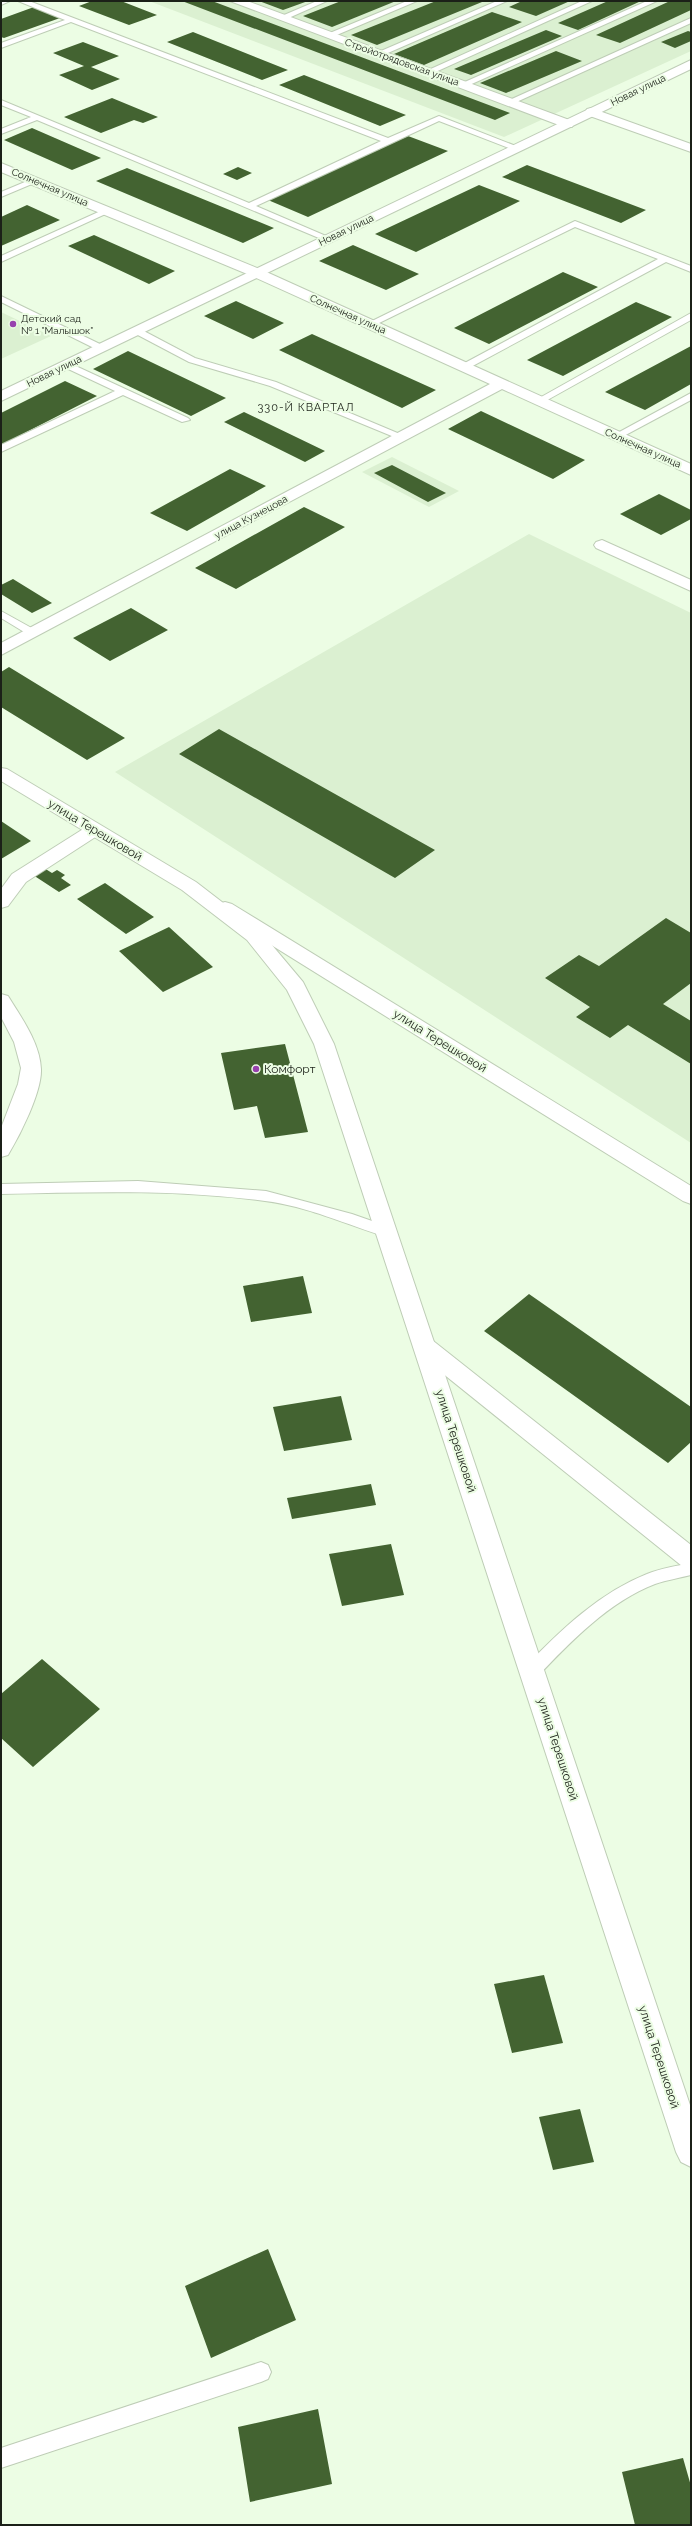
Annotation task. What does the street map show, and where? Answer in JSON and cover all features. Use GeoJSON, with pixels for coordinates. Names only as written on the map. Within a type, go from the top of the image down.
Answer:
{"type":"FeatureCollection","features":[{"type":"Feature","properties":{"kind":"street","name":"Стройотрядовская улица"},"geometry":{"type":"LineString","coordinates":[[238,1],[568,124]]}},
{"type":"Feature","properties":{"kind":"street","name":"Новая улица"},"geometry":{"type":"LineString","coordinates":[[1,397],[691,64]]}},
{"type":"Feature","properties":{"kind":"street"},"geometry":{"type":"LineString","coordinates":[[591,112],[691,148]]}},
{"type":"Feature","properties":{"kind":"street","name":"Солнечная улица"},"geometry":{"type":"LineString","coordinates":[[1,167],[257,273],[691,470]]}},
{"type":"Feature","properties":{"kind":"street","name":"улица Кузнецова"},"geometry":{"type":"LineString","coordinates":[[1,650],[501,384]]}},
{"type":"Feature","properties":{"kind":"street"},"geometry":{"type":"LineString","coordinates":[[602,545],[691,586]]}},
{"type":"Feature","properties":{"kind":"street","name":"улица Терешковой"},"geometry":{"type":"LineString","coordinates":[[2,774],[188,886],[691,1196]]}},
{"type":"Feature","properties":{"kind":"street"},"geometry":{"type":"LineString","coordinates":[[2,899],[19,878],[94,830]]}},
{"type":"Feature","properties":{"kind":"street","name":"улица Терешковой"},"geometry":{"type":"LineString","coordinates":[[188,886],[254,936],[296,987],[324,1044],[691,2152]]}},
{"type":"Feature","properties":{"kind":"street"},"geometry":{"type":"LineString","coordinates":[[1,1001],[20,1031],[32,1070],[14,1125],[1,1150]]}},
{"type":"Feature","properties":{"kind":"street"},"geometry":{"type":"LineString","coordinates":[[424,1346],[691,1559]]}},
{"type":"Feature","properties":{"kind":"lane"},"geometry":{"type":"LineString","coordinates":[[22,1],[388,141]]}},
{"type":"Feature","properties":{"kind":"lane"},"geometry":{"type":"LineString","coordinates":[[281,18],[323,1]]}},
{"type":"Feature","properties":{"kind":"lane"},"geometry":{"type":"LineString","coordinates":[[328,35],[413,1]]}},
{"type":"Feature","properties":{"kind":"lane"},"geometry":{"type":"LineString","coordinates":[[378,54],[503,1]]}},
{"type":"Feature","properties":{"kind":"lane"},"geometry":{"type":"LineString","coordinates":[[428,72],[588,1]]}},
{"type":"Feature","properties":{"kind":"lane"},"geometry":{"type":"LineString","coordinates":[[462,85],[653,1]]}},
{"type":"Feature","properties":{"kind":"lane"},"geometry":{"type":"LineString","coordinates":[[2,46],[71,20]]}},
{"type":"Feature","properties":{"kind":"lane"},"geometry":{"type":"LineString","coordinates":[[509,102],[691,20]]}},
{"type":"Feature","properties":{"kind":"lane"},"geometry":{"type":"LineString","coordinates":[[1,102],[329,239]]}},
{"type":"Feature","properties":{"kind":"lane"},"geometry":{"type":"LineString","coordinates":[[1,132],[38,117]]}},
{"type":"Feature","properties":{"kind":"lane"},"geometry":{"type":"LineString","coordinates":[[249,206],[439,118],[517,148]]}},
{"type":"Feature","properties":{"kind":"lane"},"geometry":{"type":"LineString","coordinates":[[1,195],[35,181]]}},
{"type":"Feature","properties":{"kind":"lane"},"geometry":{"type":"LineString","coordinates":[[1,259],[108,211]]}},
{"type":"Feature","properties":{"kind":"lane"},"geometry":{"type":"LineString","coordinates":[[370,324],[575,224],[691,269]]}},
{"type":"Feature","properties":{"kind":"lane"},"geometry":{"type":"LineString","coordinates":[[464,367],[665,259]]}},
{"type":"Feature","properties":{"kind":"lane"},"geometry":{"type":"LineString","coordinates":[[1,299],[101,348]]}},
{"type":"Feature","properties":{"kind":"lane"},"geometry":{"type":"LineString","coordinates":[[539,401],[691,316]]}},
{"type":"Feature","properties":{"kind":"lane"},"geometry":{"type":"LineString","coordinates":[[137,331],[192,360],[228,372],[273,384],[402,437]]}},
{"type":"Feature","properties":{"kind":"lane"},"geometry":{"type":"LineString","coordinates":[[67,365],[185,420]]}},
{"type":"Feature","properties":{"kind":"lane"},"geometry":{"type":"LineString","coordinates":[[1,449],[123,391]]}},
{"type":"Feature","properties":{"kind":"lane"},"geometry":{"type":"LineString","coordinates":[[617,436],[691,396]]}},
{"type":"Feature","properties":{"kind":"lane"},"geometry":{"type":"LineString","coordinates":[[1,614],[33,633]]}},
{"type":"Feature","properties":{"kind":"lane"},"geometry":{"type":"LineString","coordinates":[[1,1189],[138,1186],[266,1196],[352,1219],[387,1232]]}},
{"type":"Feature","properties":{"kind":"lane"},"geometry":{"type":"LineString","coordinates":[[532,1671],[564,1637],[609,1602],[651,1579],[691,1569]]}},
{"type":"Feature","properties":{"kind":"lane"},"geometry":{"type":"LineString","coordinates":[[1,2458],[260,2372]]}},
{"type":"Feature","properties":{"kind":"shaded area"},"geometry":{"type":"Polygon","coordinates":[[[149,1],[691,1],[691,51],[504,137],[149,1]]]}},
{"type":"Feature","properties":{"kind":"shaded area","name":"Детский сад № 1 \"Малышок\""},"geometry":{"type":"Polygon","coordinates":[[[1,312],[51,336],[1,359],[1,312]]]}},
{"type":"Feature","properties":{"kind":"shaded area"},"geometry":{"type":"Polygon","coordinates":[[[392,457],[459,491],[429,507],[362,472],[392,457]]]}},
{"type":"Feature","properties":{"kind":"shaded area"},"geometry":{"type":"Polygon","coordinates":[[[529,534],[691,613],[691,1143],[115,772],[529,534]]]}},
{"type":"Feature","properties":{"kind":"building"},"geometry":{"type":"Polygon","coordinates":[[[92,1],[121,1],[157,15],[129,25],[79,6],[92,1]]]}},
{"type":"Feature","properties":{"kind":"building"},"geometry":{"type":"Polygon","coordinates":[[[182,1],[212,1],[510,113],[495,120],[182,1]]]}},
{"type":"Feature","properties":{"kind":"building"},"geometry":{"type":"Polygon","coordinates":[[[259,1],[308,1],[283,10],[259,1]]]}},
{"type":"Feature","properties":{"kind":"building"},"geometry":{"type":"Polygon","coordinates":[[[341,1],[396,1],[332,27],[303,16],[341,1]]]}},
{"type":"Feature","properties":{"kind":"building"},"geometry":{"type":"Polygon","coordinates":[[[436,1],[482,2],[377,45],[351,35],[436,1]]]}},
{"type":"Feature","properties":{"kind":"building"},"geometry":{"type":"Polygon","coordinates":[[[522,1],[570,1],[536,16],[509,7],[522,1]]]}},
{"type":"Feature","properties":{"kind":"building"},"geometry":{"type":"Polygon","coordinates":[[[608,1],[641,1],[578,30],[558,23],[608,1]]]}},
{"type":"Feature","properties":{"kind":"building"},"geometry":{"type":"Polygon","coordinates":[[[670,1],[691,1],[691,10],[620,43],[596,35],[670,1]]]}},
{"type":"Feature","properties":{"kind":"building"},"geometry":{"type":"Polygon","coordinates":[[[34,7],[60,18],[4,38],[1,37],[1,19],[34,7]]]}},
{"type":"Feature","properties":{"kind":"building"},"geometry":{"type":"Polygon","coordinates":[[[492,12],[522,22],[424,65],[394,54],[492,12]]]}},
{"type":"Feature","properties":{"kind":"building"},"geometry":{"type":"Polygon","coordinates":[[[546,30],[562,36],[471,75],[454,69],[546,30]]]}},
{"type":"Feature","properties":{"kind":"building"},"geometry":{"type":"Polygon","coordinates":[[[688,31],[691,32],[691,41],[675,48],[661,42],[688,31]]]}},
{"type":"Feature","properties":{"kind":"building"},"geometry":{"type":"Polygon","coordinates":[[[193,32],[288,70],[262,80],[167,42],[193,32]]]}},
{"type":"Feature","properties":{"kind":"building"},"geometry":{"type":"Polygon","coordinates":[[[83,42],[119,56],[91,67],[120,79],[92,90],[59,75],[84,66],[53,53],[83,42]]]}},
{"type":"Feature","properties":{"kind":"building"},"geometry":{"type":"Polygon","coordinates":[[[556,51],[582,61],[506,93],[480,83],[556,51]]]}},
{"type":"Feature","properties":{"kind":"building"},"geometry":{"type":"Polygon","coordinates":[[[304,75],[406,115],[380,126],[279,85],[304,75]]]}},
{"type":"Feature","properties":{"kind":"building"},"geometry":{"type":"Polygon","coordinates":[[[112,98],[158,117],[143,123],[134,120],[101,133],[64,117],[112,98]]]}},
{"type":"Feature","properties":{"kind":"building"},"geometry":{"type":"Polygon","coordinates":[[[32,128],[101,158],[72,170],[4,140],[32,128]]]}},
{"type":"Feature","properties":{"kind":"building"},"geometry":{"type":"Polygon","coordinates":[[[408,136],[448,151],[308,217],[268,200],[408,136]]]}},
{"type":"Feature","properties":{"kind":"building"},"geometry":{"type":"Polygon","coordinates":[[[527,165],[646,210],[621,223],[502,177],[527,165]]]}},
{"type":"Feature","properties":{"kind":"building"},"geometry":{"type":"Polygon","coordinates":[[[238,167],[252,173],[237,180],[223,174],[238,167]]]}},
{"type":"Feature","properties":{"kind":"building"},"geometry":{"type":"Polygon","coordinates":[[[127,168],[274,228],[243,243],[96,181],[127,168]]]}},
{"type":"Feature","properties":{"kind":"building"},"geometry":{"type":"Polygon","coordinates":[[[479,185],[520,201],[416,252],[375,234],[479,185]]]}},
{"type":"Feature","properties":{"kind":"building"},"geometry":{"type":"Polygon","coordinates":[[[27,205],[60,220],[1,246],[1,217],[27,205]]]}},
{"type":"Feature","properties":{"kind":"building"},"geometry":{"type":"Polygon","coordinates":[[[94,235],[175,271],[149,284],[68,246],[94,235]]]}},
{"type":"Feature","properties":{"kind":"building"},"geometry":{"type":"Polygon","coordinates":[[[353,245],[419,274],[386,290],[319,261],[353,245]]]}},
{"type":"Feature","properties":{"kind":"building"},"geometry":{"type":"Polygon","coordinates":[[[563,272],[598,287],[489,344],[454,328],[563,272]]]}},
{"type":"Feature","properties":{"kind":"building"},"geometry":{"type":"Polygon","coordinates":[[[236,301],[284,323],[253,339],[204,316],[236,301]]]}},
{"type":"Feature","properties":{"kind":"building"},"geometry":{"type":"Polygon","coordinates":[[[636,302],[672,317],[563,376],[527,360],[636,302]]]}},
{"type":"Feature","properties":{"kind":"building"},"geometry":{"type":"Polygon","coordinates":[[[312,334],[436,390],[402,408],[279,350],[312,334]]]}},
{"type":"Feature","properties":{"kind":"building"},"geometry":{"type":"Polygon","coordinates":[[[691,346],[691,384],[645,410],[605,392],[691,346]]]}},
{"type":"Feature","properties":{"kind":"building"},"geometry":{"type":"Polygon","coordinates":[[[128,351],[226,398],[191,416],[93,369],[128,351]]]}},
{"type":"Feature","properties":{"kind":"building"},"geometry":{"type":"Polygon","coordinates":[[[65,381],[97,396],[1,445],[1,413],[65,381]]]}},
{"type":"Feature","properties":{"kind":"building"},"geometry":{"type":"Polygon","coordinates":[[[481,411],[585,460],[553,479],[448,429],[481,411]]]}},
{"type":"Feature","properties":{"kind":"building"},"geometry":{"type":"Polygon","coordinates":[[[244,412],[325,451],[305,462],[224,422],[244,412]]]}},
{"type":"Feature","properties":{"kind":"building"},"geometry":{"type":"Polygon","coordinates":[[[392,465],[446,493],[428,502],[374,473],[392,465]]]}},
{"type":"Feature","properties":{"kind":"building"},"geometry":{"type":"Polygon","coordinates":[[[230,469],[266,486],[187,531],[150,513],[230,469]]]}},
{"type":"Feature","properties":{"kind":"building"},"geometry":{"type":"Polygon","coordinates":[[[659,494],[691,510],[691,519],[661,535],[620,514],[659,494]]]}},
{"type":"Feature","properties":{"kind":"building"},"geometry":{"type":"Polygon","coordinates":[[[304,507],[345,527],[236,589],[195,568],[304,507]]]}},
{"type":"Feature","properties":{"kind":"building"},"geometry":{"type":"Polygon","coordinates":[[[13,579],[52,603],[32,613],[1,594],[1,585],[13,579]]]}},
{"type":"Feature","properties":{"kind":"building"},"geometry":{"type":"Polygon","coordinates":[[[131,608],[168,630],[110,661],[73,638],[131,608]]]}},
{"type":"Feature","properties":{"kind":"building"},"geometry":{"type":"Polygon","coordinates":[[[9,667],[125,738],[87,760],[1,707],[1,672],[9,667]]]}},
{"type":"Feature","properties":{"kind":"building"},"geometry":{"type":"Polygon","coordinates":[[[219,729],[435,850],[395,878],[179,754],[219,729]]]}},
{"type":"Feature","properties":{"kind":"building"},"geometry":{"type":"Polygon","coordinates":[[[1,821],[31,841],[1,859],[1,821]]]}},
{"type":"Feature","properties":{"kind":"building"},"geometry":{"type":"Polygon","coordinates":[[[44,868],[52,873],[57,870],[65,875],[61,878],[71,885],[59,892],[33,875],[44,868]]]}},
{"type":"Feature","properties":{"kind":"building"},"geometry":{"type":"Polygon","coordinates":[[[105,883],[154,917],[126,934],[77,899],[105,883]]]}},
{"type":"Feature","properties":{"kind":"building"},"geometry":{"type":"Polygon","coordinates":[[[666,918],[691,933],[691,983],[663,1004],[691,1021],[691,1064],[628,1025],[610,1038],[576,1017],[590,1007],[545,978],[579,955],[599,966],[666,918]]]}},
{"type":"Feature","properties":{"kind":"building"},"geometry":{"type":"Polygon","coordinates":[[[169,927],[213,967],[163,992],[119,951],[169,927]]]}},
{"type":"Feature","properties":{"kind":"building"},"geometry":{"type":"Polygon","coordinates":[[[285,1044],[308,1132],[265,1138],[257,1106],[234,1110],[221,1053],[285,1044]]]}},
{"type":"Feature","properties":{"kind":"building"},"geometry":{"type":"Polygon","coordinates":[[[303,1276],[312,1313],[251,1322],[243,1286],[303,1276]]]}},
{"type":"Feature","properties":{"kind":"building"},"geometry":{"type":"Polygon","coordinates":[[[529,1294],[691,1407],[691,1442],[668,1463],[484,1331],[529,1294]]]}},
{"type":"Feature","properties":{"kind":"building"},"geometry":{"type":"Polygon","coordinates":[[[341,1396],[352,1440],[284,1451],[273,1407],[341,1396]]]}},
{"type":"Feature","properties":{"kind":"building"},"geometry":{"type":"Polygon","coordinates":[[[371,1484],[376,1505],[292,1519],[287,1498],[371,1484]]]}},
{"type":"Feature","properties":{"kind":"building"},"geometry":{"type":"Polygon","coordinates":[[[391,1544],[404,1595],[342,1606],[329,1554],[391,1544]]]}},
{"type":"Feature","properties":{"kind":"building"},"geometry":{"type":"Polygon","coordinates":[[[42,1659],[100,1709],[33,1767],[1,1738],[1,1694],[42,1659]]]}},
{"type":"Feature","properties":{"kind":"building"},"geometry":{"type":"Polygon","coordinates":[[[544,1975],[563,2043],[512,2053],[494,1984],[544,1975]]]}},
{"type":"Feature","properties":{"kind":"building"},"geometry":{"type":"Polygon","coordinates":[[[580,2109],[594,2162],[553,2170],[539,2117],[580,2109]]]}},
{"type":"Feature","properties":{"kind":"building"},"geometry":{"type":"Polygon","coordinates":[[[268,2249],[296,2320],[211,2358],[185,2286],[268,2249]]]}},
{"type":"Feature","properties":{"kind":"building"},"geometry":{"type":"Polygon","coordinates":[[[318,2409],[332,2484],[250,2502],[238,2427],[318,2409]]]}},
{"type":"Feature","properties":{"kind":"building"},"geometry":{"type":"Polygon","coordinates":[[[683,2458],[691,2486],[691,2525],[635,2525],[622,2472],[683,2458]]]}},
{"type":"Feature","properties":{"kind":"place","name":"Детский сад № 1 \"Малышок\""},"geometry":{"type":"Point","coordinates":[13,324]}},
{"type":"Feature","properties":{"kind":"place","name":"Комфорт"},"geometry":{"type":"Point","coordinates":[256,1069]}},
{"type":"Feature","properties":{"kind":"district","name":"330-Й КВАРТАЛ"},"geometry":{"type":"Point","coordinates":[306,407]}}]}
